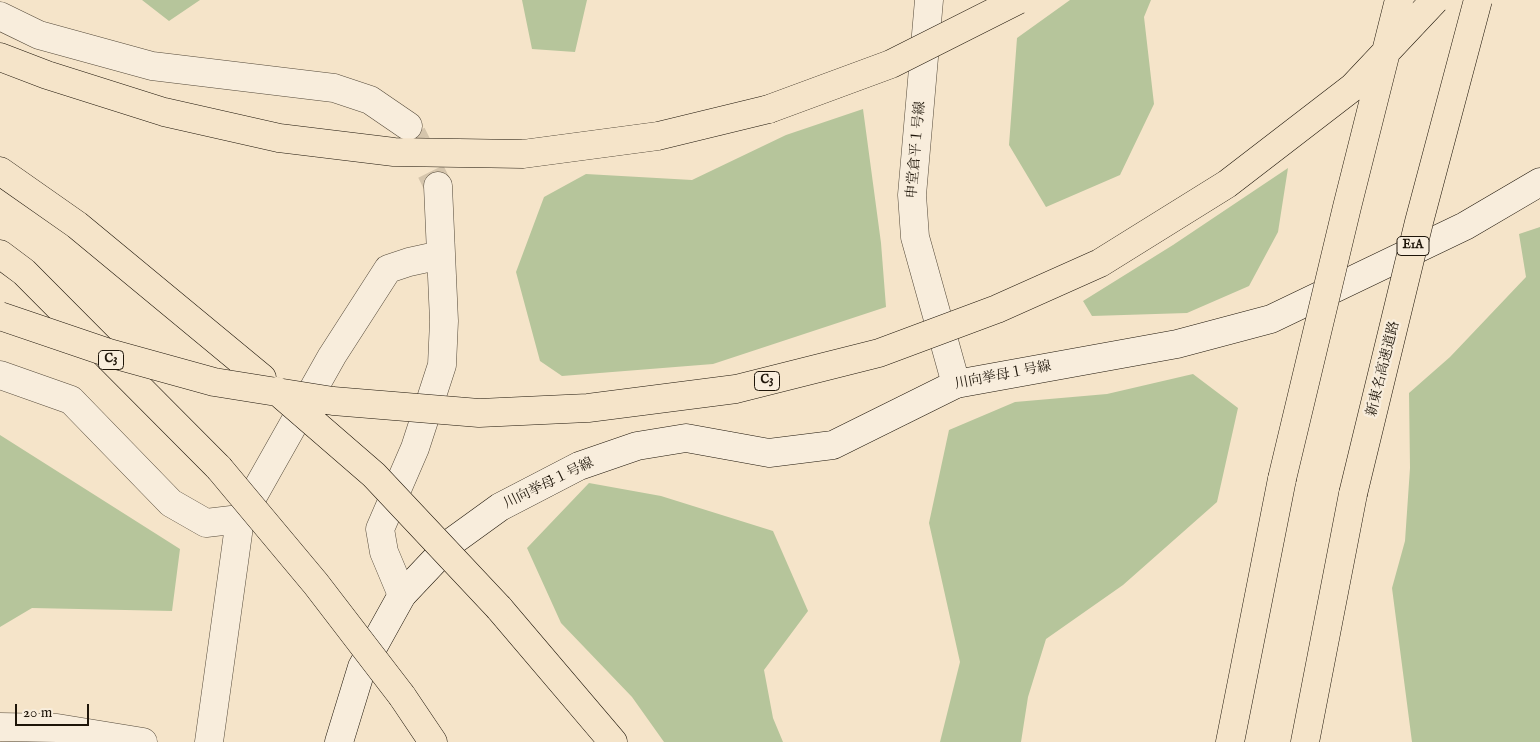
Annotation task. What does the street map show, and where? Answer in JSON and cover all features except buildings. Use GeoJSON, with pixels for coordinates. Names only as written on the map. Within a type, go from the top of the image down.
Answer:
{"type":"FeatureCollection","features":[{"type":"Feature","properties":{"kind":"highway"},"geometry":{"type":"LineString","coordinates":[[0,57],[47,76],[164,112],[279,138],[394,152],[523,154],[658,136],[769,109],[891,64],[1018,0]]}},
{"type":"Feature","properties":{"kind":"highway"},"geometry":{"type":"LineString","coordinates":[[1230,742],[1282,479],[1399,0]]}},
{"type":"Feature","properties":{"kind":"highway","name":"C3"},"geometry":{"type":"LineString","coordinates":[[0,316],[109,353],[214,382],[333,401],[479,413],[588,408],[736,389],[879,353],[997,309],[1100,263],[1227,184],[1353,87],[1435,0]]}},
{"type":"Feature","properties":{"kind":"highway","name":"新東名高速道路"},"geometry":{"type":"LineString","coordinates":[[1305,742],[1353,494],[1419,222],[1478,0]]}},
{"type":"Feature","properties":{"kind":"highway"},"geometry":{"type":"LineString","coordinates":[[0,171],[76,225],[262,378],[374,475],[499,608],[613,742]]}},
{"type":"Feature","properties":{"kind":"highway","name":"C3"},"geometry":{"type":"LineString","coordinates":[[0,254],[24,272],[219,468],[316,584],[402,696],[433,742]]}},
{"type":"Feature","properties":{"kind":"street","name":"申堂倉平１号線"},"geometry":{"type":"LineString","coordinates":[[929,0],[912,195],[915,237],[956,384]]}},
{"type":"Feature","properties":{"kind":"street"},"geometry":{"type":"LineString","coordinates":[[0,16],[39,35],[152,66],[334,88],[370,100],[408,126]]}},
{"type":"Feature","properties":{"kind":"street","name":"川向挙母１号線"},"geometry":{"type":"LineString","coordinates":[[339,742],[362,667],[402,594],[453,541],[500,507],[579,466],[636,446],[686,438],[769,454],[833,445],[956,384],[1177,344],[1271,319],[1465,226],[1540,182]]}},
{"type":"Feature","properties":{"kind":"street"},"geometry":{"type":"LineString","coordinates":[[402,594],[384,552],[380,529],[414,448],[442,365],[444,321],[438,186]]}},
{"type":"Feature","properties":{"kind":"street"},"geometry":{"type":"LineString","coordinates":[[209,742],[240,519],[332,356],[388,269],[409,262],[442,255]]}},
{"type":"Feature","properties":{"kind":"street"},"geometry":{"type":"LineString","coordinates":[[0,375],[71,400],[171,503],[206,523],[240,519]]}},
{"type":"Feature","properties":{"kind":"street"},"geometry":{"type":"LineString","coordinates":[[0,726],[57,728],[143,742]]}},
{"type":"Feature","properties":{"kind":"green space"},"geometry":{"type":"Polygon","coordinates":[[[142,0],[200,0],[169,21],[142,0]]]}},
{"type":"Feature","properties":{"kind":"green space"},"geometry":{"type":"Polygon","coordinates":[[[522,0],[587,0],[575,52],[532,49],[522,0]]]}},
{"type":"Feature","properties":{"kind":"green space"},"geometry":{"type":"Polygon","coordinates":[[[1070,0],[1151,0],[1144,17],[1154,104],[1120,175],[1046,207],[1009,145],[1017,38],[1070,0]]]}},
{"type":"Feature","properties":{"kind":"green space"},"geometry":{"type":"Polygon","coordinates":[[[863,109],[881,243],[886,307],[713,364],[562,376],[540,361],[516,272],[544,197],[586,174],[692,180],[786,135],[863,109]]]}},
{"type":"Feature","properties":{"kind":"green space"},"geometry":{"type":"Polygon","coordinates":[[[1288,168],[1278,232],[1249,286],[1187,313],[1092,316],[1083,301],[1173,245],[1288,168]]]}},
{"type":"Feature","properties":{"kind":"green space"},"geometry":{"type":"Polygon","coordinates":[[[1540,227],[1540,742],[1412,742],[1392,588],[1405,541],[1410,468],[1409,393],[1450,357],[1526,277],[1519,234],[1540,227]]]}},
{"type":"Feature","properties":{"kind":"green space"},"geometry":{"type":"Polygon","coordinates":[[[1193,374],[1238,408],[1217,502],[1123,585],[1046,639],[1028,697],[1021,742],[940,742],[960,662],[929,523],[949,430],[1015,402],[1107,394],[1193,374]]]}},
{"type":"Feature","properties":{"kind":"green space"},"geometry":{"type":"Polygon","coordinates":[[[0,435],[180,549],[172,611],[32,608],[0,627],[0,435]]]}},
{"type":"Feature","properties":{"kind":"green space"},"geometry":{"type":"Polygon","coordinates":[[[589,483],[661,496],[773,531],[808,611],[764,670],[773,718],[783,742],[664,742],[632,697],[561,623],[527,548],[589,483]]]}},
{"type":"Feature","properties":{"kind":"tunnel"},"geometry":{"type":"LineString","coordinates":[[412,134],[438,186]]}}]}
